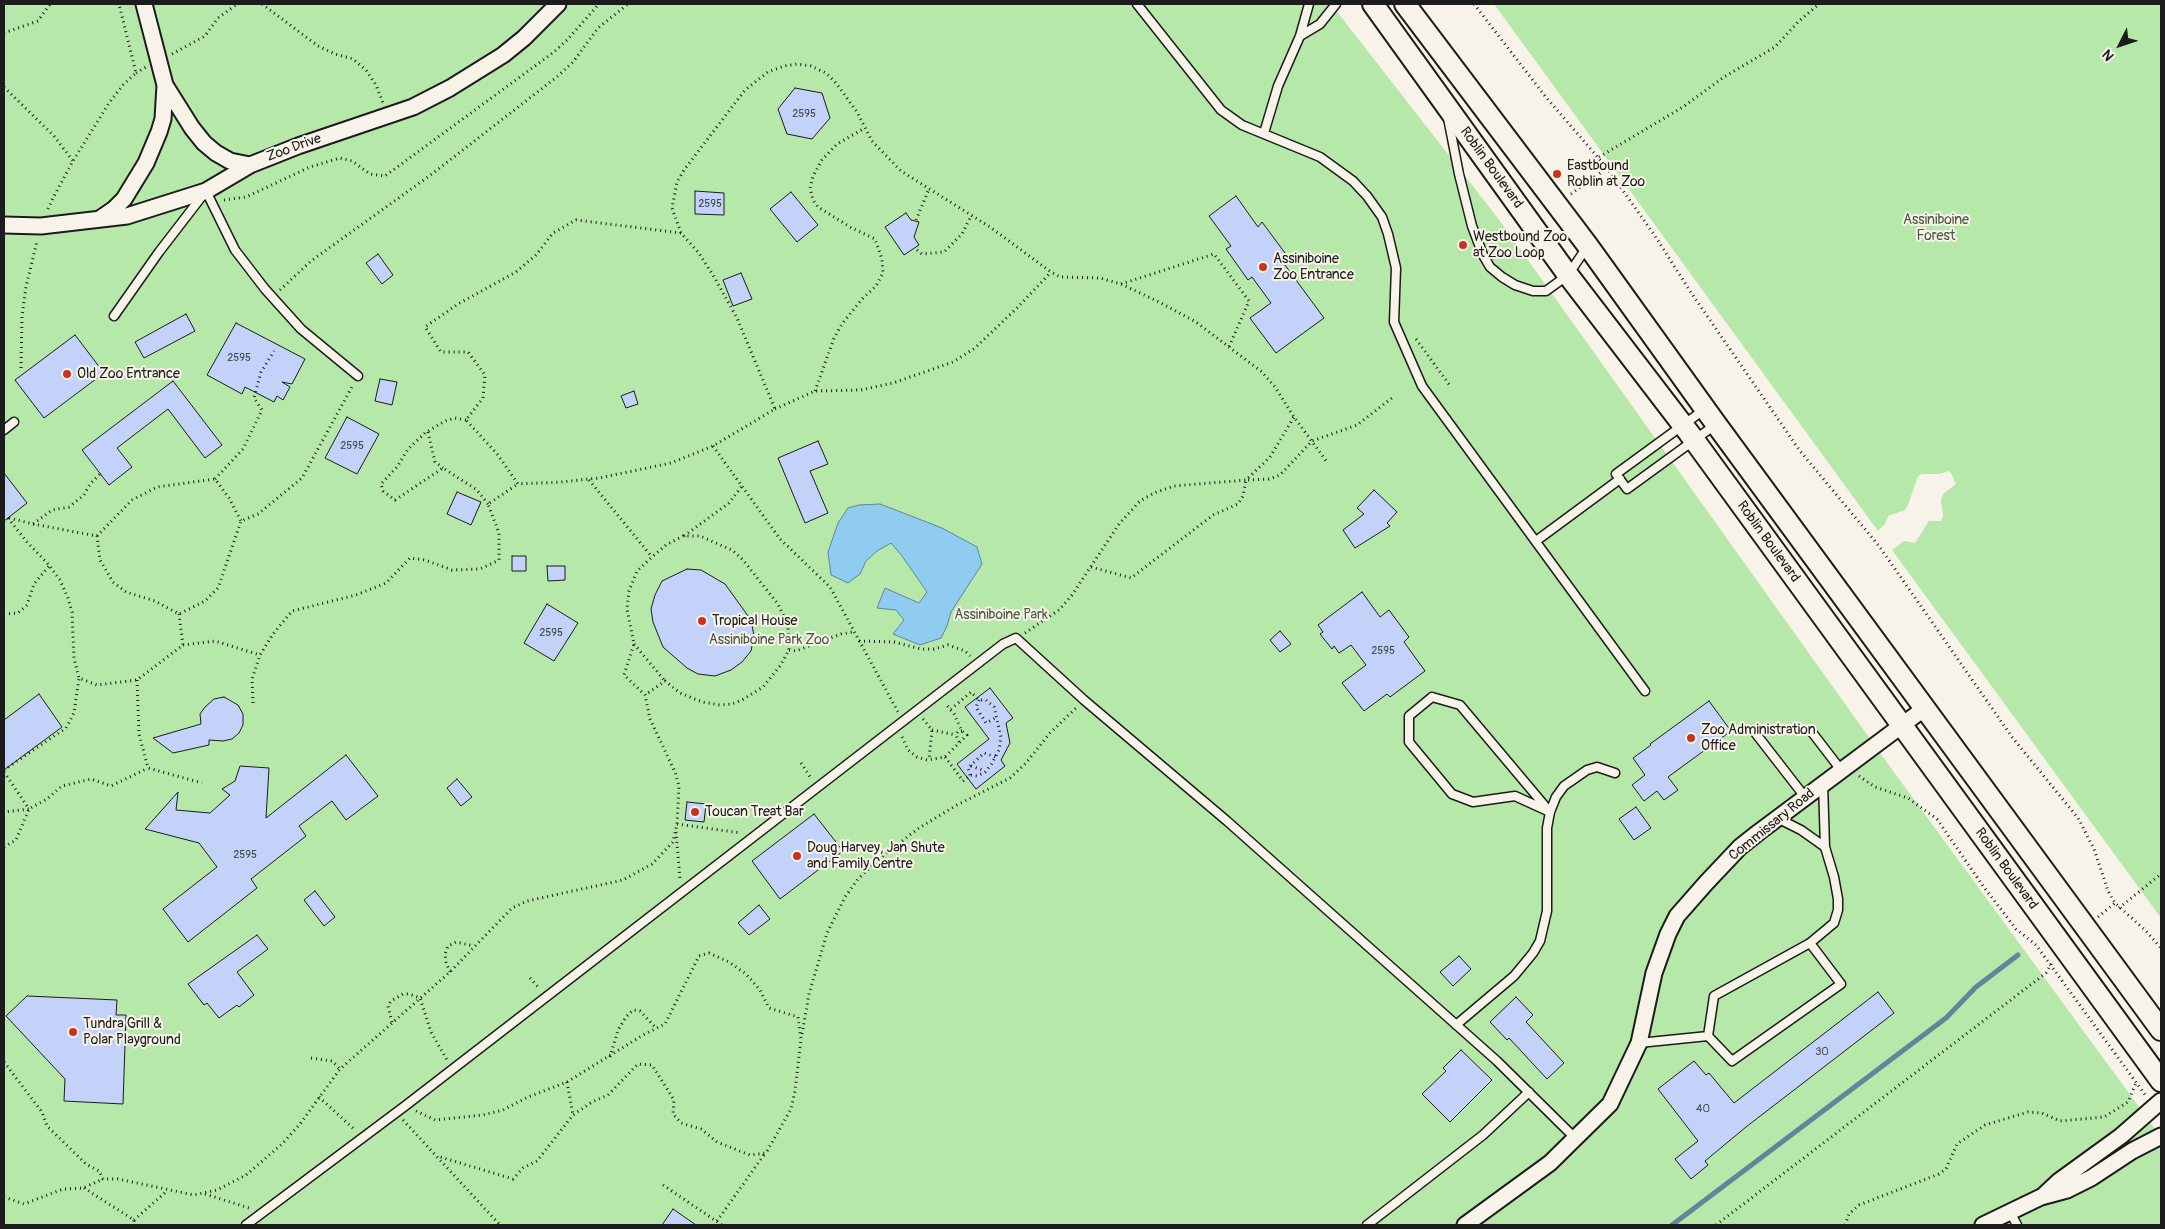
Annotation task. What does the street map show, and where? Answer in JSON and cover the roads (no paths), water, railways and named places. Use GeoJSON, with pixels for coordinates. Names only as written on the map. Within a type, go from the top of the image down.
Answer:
{"type":"FeatureCollection","features":[{"type":"Feature","properties":{"kind":"main road","name":"Roblin Boulevard"},"geometry":{"type":"LineString","coordinates":[[1373,4],[1568,275],[1688,433],[2161,1081]]}},
{"type":"Feature","properties":{"kind":"main road","name":"Roblin Boulevard"},"geometry":{"type":"LineString","coordinates":[[1405,4],[1588,246],[2161,1030]]}},
{"type":"Feature","properties":{"kind":"street"},"geometry":{"type":"LineString","coordinates":[[101,218],[124,199],[146,164],[160,132],[163,119],[165,85],[144,4]]}},
{"type":"Feature","properties":{"kind":"street","name":"Zoo Drive"},"geometry":{"type":"LineString","coordinates":[[4,225],[41,226],[127,216],[208,197],[250,165],[298,146],[413,107],[480,70],[524,38],[558,4]]}},
{"type":"Feature","properties":{"kind":"street"},"geometry":{"type":"LineString","coordinates":[[165,85],[204,143],[230,161],[250,165]]}},
{"type":"Feature","properties":{"kind":"street","name":"Commissary Road"},"geometry":{"type":"LineString","coordinates":[[1465,1225],[1550,1163],[1610,1104],[1639,1043],[1659,954],[1677,916],[1722,865],[1740,847],[1777,818],[1924,708]]}},
{"type":"Feature","properties":{"kind":"street"},"geometry":{"type":"LineString","coordinates":[[1983,1225],[2014,1219],[2059,1181],[2120,1136],[2157,1104]]}},
{"type":"Feature","properties":{"kind":"street"},"geometry":{"type":"LineString","coordinates":[[2041,1197],[2067,1190],[2091,1178],[2132,1151],[2161,1136]]}},
{"type":"Feature","properties":{"kind":"lane"},"geometry":{"type":"LineString","coordinates":[[1137,4],[1221,110],[1242,125],[1301,148],[1336,167],[1367,196],[1382,217],[1388,234],[1396,268],[1394,322],[1422,386],[1646,691]]}},
{"type":"Feature","properties":{"kind":"lane"},"geometry":{"type":"LineString","coordinates":[[1264,133],[1278,86],[1300,36],[1309,4]]}},
{"type":"Feature","properties":{"kind":"lane"},"geometry":{"type":"LineString","coordinates":[[1300,36],[1320,24],[1336,4]]}},
{"type":"Feature","properties":{"kind":"lane"},"geometry":{"type":"LineString","coordinates":[[1445,104],[1472,226],[1483,255],[1490,267],[1514,285],[1532,291],[1546,291],[1568,275],[1588,246]]}},
{"type":"Feature","properties":{"kind":"lane"},"geometry":{"type":"LineString","coordinates":[[114,316],[159,252],[208,197],[235,250],[272,297],[301,329],[358,376]]}},
{"type":"Feature","properties":{"kind":"lane"},"geometry":{"type":"LineString","coordinates":[[1536,541],[1618,476],[1688,433],[1711,416]]}},
{"type":"Feature","properties":{"kind":"lane"},"geometry":{"type":"LineString","coordinates":[[1618,476],[1627,490],[1688,433],[1711,416]]}},
{"type":"Feature","properties":{"kind":"lane"},"geometry":{"type":"LineString","coordinates":[[4,430],[14,422]]}},
{"type":"Feature","properties":{"kind":"lane"},"geometry":{"type":"LineString","coordinates":[[246,1225],[404,1106],[916,710],[1003,644],[1016,638],[1084,700],[1227,821],[1456,1025],[1529,1092],[1576,1139]]}},
{"type":"Feature","properties":{"kind":"lane"},"geometry":{"type":"LineString","coordinates":[[1432,697],[1460,705],[1550,812],[1515,796],[1473,802],[1452,794],[1409,742],[1409,716],[1432,697]]}},
{"type":"Feature","properties":{"kind":"lane"},"geometry":{"type":"LineString","coordinates":[[1753,730],[1805,797]]}},
{"type":"Feature","properties":{"kind":"lane"},"geometry":{"type":"LineString","coordinates":[[1812,731],[1845,768]]}},
{"type":"Feature","properties":{"kind":"lane"},"geometry":{"type":"LineString","coordinates":[[1456,1025],[1514,976],[1533,953],[1540,941],[1547,911],[1547,828],[1550,812],[1556,798],[1564,786],[1588,770],[1596,767],[1615,773]]}},
{"type":"Feature","properties":{"kind":"lane"},"geometry":{"type":"LineString","coordinates":[[1708,1036],[1714,996],[1810,942],[1834,923],[1838,910],[1834,877],[1825,847],[1823,783]]}},
{"type":"Feature","properties":{"kind":"lane"},"geometry":{"type":"LineString","coordinates":[[1777,818],[1801,830],[1825,847]]}},
{"type":"Feature","properties":{"kind":"lane"},"geometry":{"type":"LineString","coordinates":[[1708,1036],[1732,1061],[1841,984],[1810,942]]}},
{"type":"Feature","properties":{"kind":"lane"},"geometry":{"type":"LineString","coordinates":[[1639,1043],[1708,1036]]}},
{"type":"Feature","properties":{"kind":"lane"},"geometry":{"type":"LineString","coordinates":[[1367,1225],[1483,1135],[1529,1092]]}},
{"type":"Feature","properties":{"kind":"water"},"geometry":{"type":"Polygon","coordinates":[[[880,504],[942,528],[977,547],[982,564],[951,612],[941,638],[920,645],[893,634],[904,620],[896,610],[877,608],[885,588],[919,603],[927,592],[891,543],[877,551],[866,561],[860,574],[848,583],[831,575],[828,552],[838,523],[848,508],[859,505],[880,504]]]}},
{"type":"Feature","properties":{"kind":"waterway"},"geometry":{"type":"LineString","coordinates":[[1672,1225],[1946,1018],[1976,987],[2018,955]]}},
{"type":"Feature","properties":{"kind":"place","name":"Eastbound Roblin at Zoo"},"geometry":{"type":"Point","coordinates":[1557,174]}},
{"type":"Feature","properties":{"kind":"place","name":"Westbound Zoo at Zoo Loop"},"geometry":{"type":"Point","coordinates":[1463,245]}},
{"type":"Feature","properties":{"kind":"place","name":"Assiniboine Zoo Entrance"},"geometry":{"type":"Point","coordinates":[1263,267]}},
{"type":"Feature","properties":{"kind":"place","name":"Old Zoo Entrance"},"geometry":{"type":"Point","coordinates":[67,374]}},
{"type":"Feature","properties":{"kind":"place","name":"Tropical House"},"geometry":{"type":"Point","coordinates":[702,621]}},
{"type":"Feature","properties":{"kind":"place","name":"Zoo Administration Office"},"geometry":{"type":"Point","coordinates":[1691,738]}},
{"type":"Feature","properties":{"kind":"place","name":"Toucan Treat Bar"},"geometry":{"type":"Point","coordinates":[695,812]}},
{"type":"Feature","properties":{"kind":"place","name":"Doug Harvey, Jan Shute and Family Centre"},"geometry":{"type":"Point","coordinates":[797,856]}},
{"type":"Feature","properties":{"kind":"place","name":"Tundra Grill & Polar Playground"},"geometry":{"type":"Point","coordinates":[73,1032]}},
{"type":"Feature","properties":{"kind":"park label","name":"Assiniboine Forest"},"geometry":{"type":"Point","coordinates":[1936,228]}},
{"type":"Feature","properties":{"kind":"park label","name":"Assiniboine Park"},"geometry":{"type":"Point","coordinates":[1001,615]}},
{"type":"Feature","properties":{"kind":"park label","name":"Assiniboine Park Zoo"},"geometry":{"type":"Point","coordinates":[769,640]}}]}
